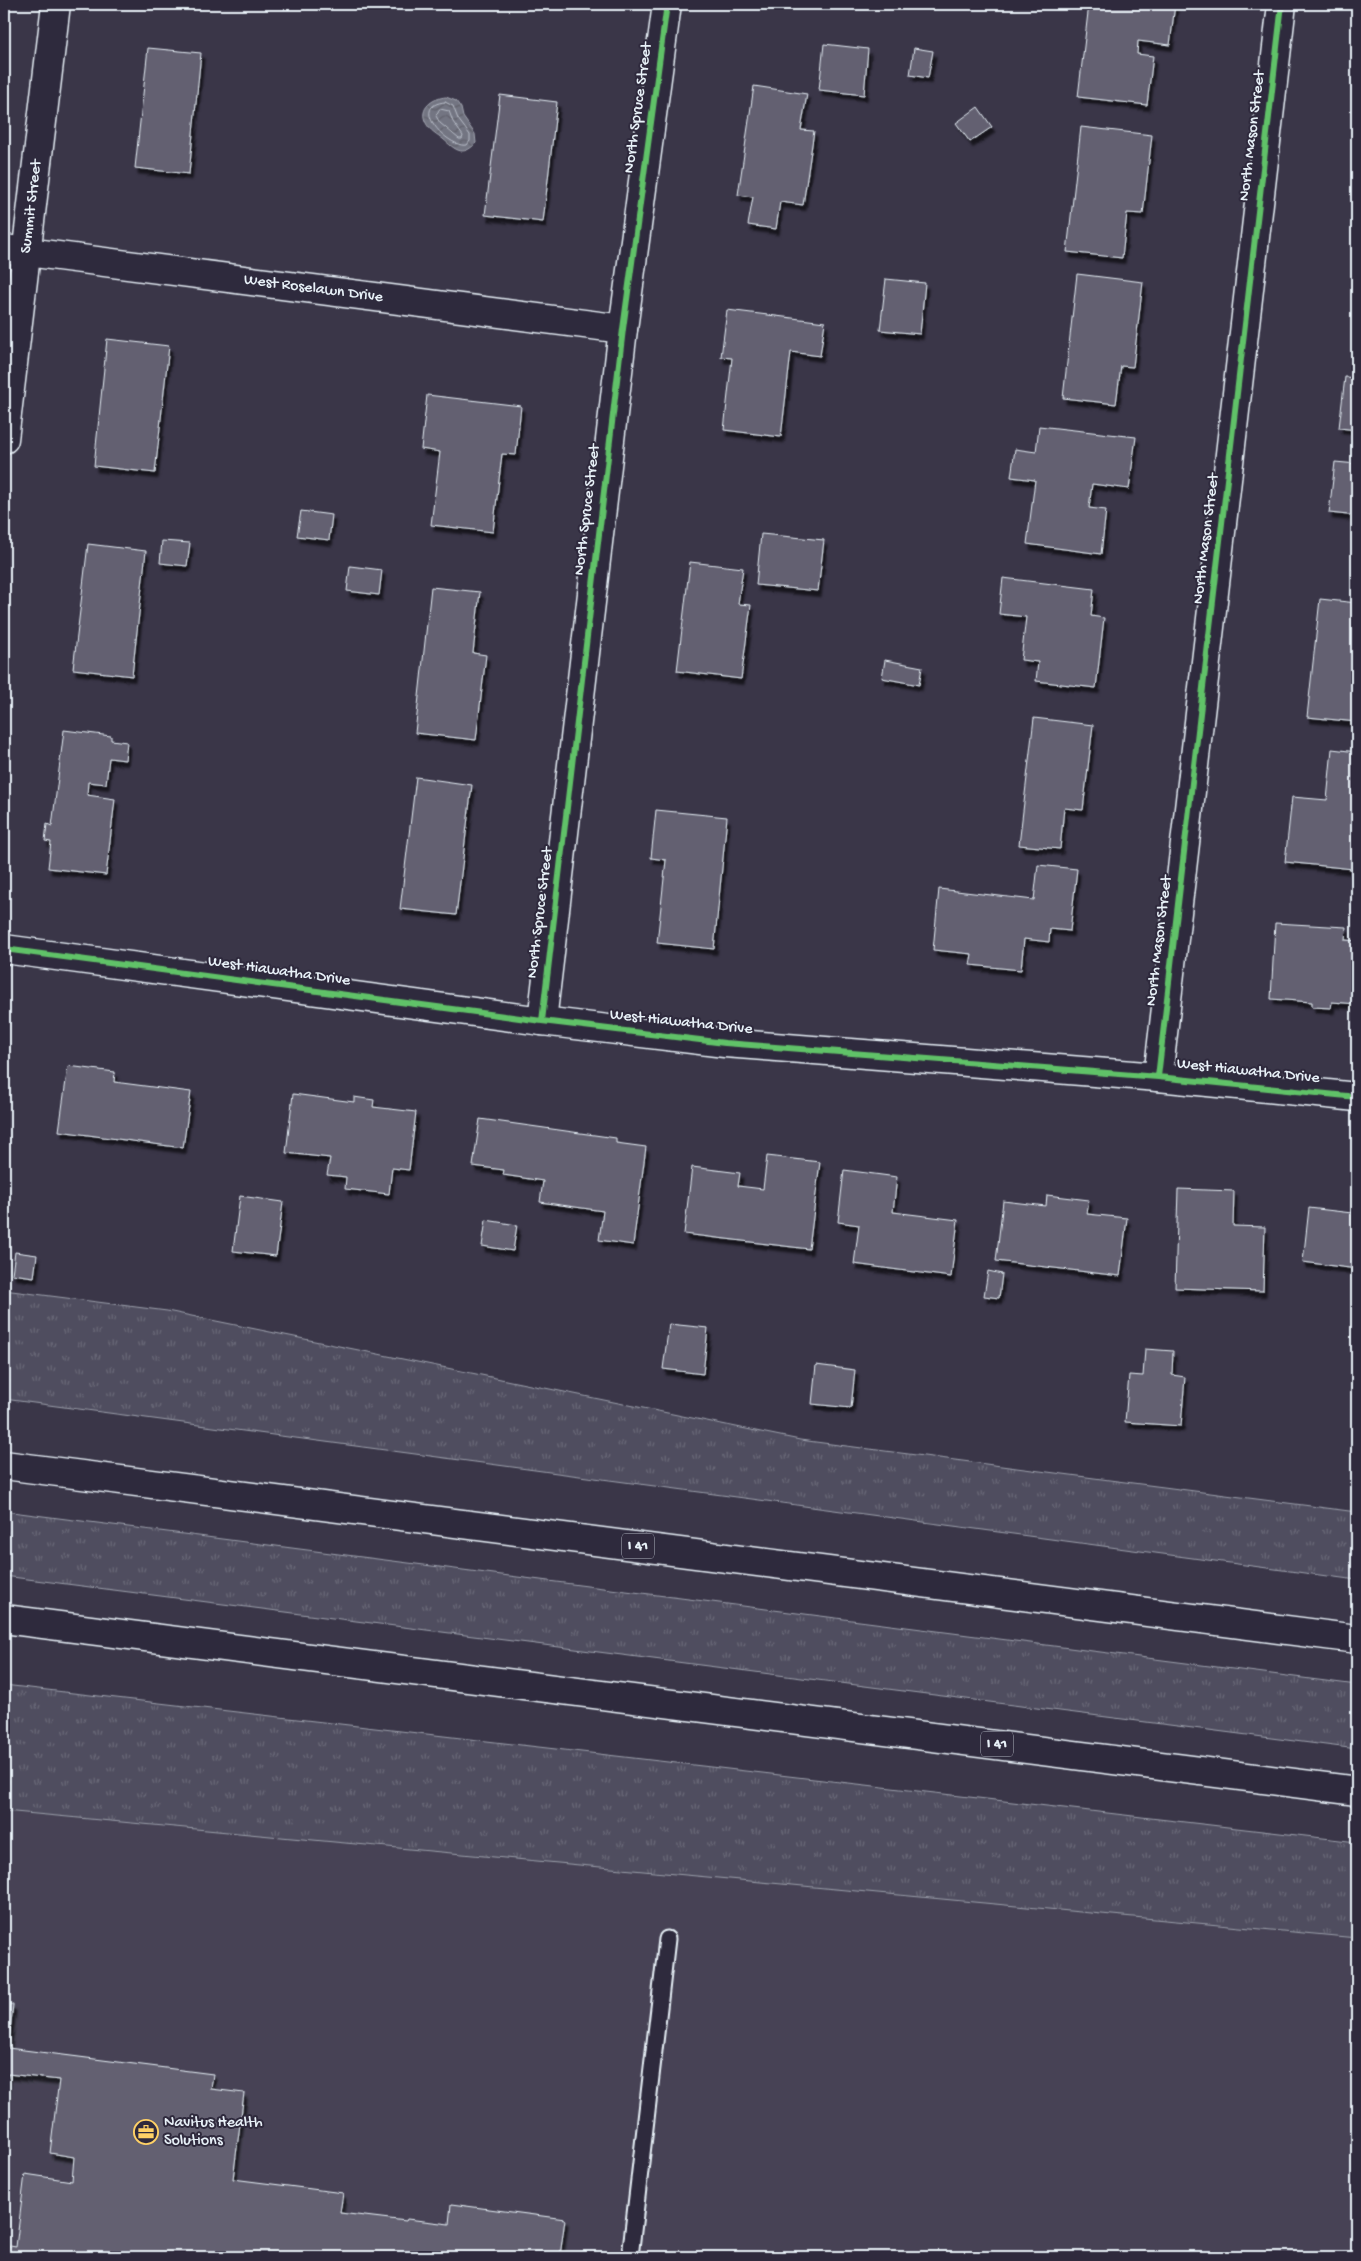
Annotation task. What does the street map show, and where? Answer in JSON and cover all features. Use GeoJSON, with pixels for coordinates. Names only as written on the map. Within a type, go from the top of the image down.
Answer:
{"type":"FeatureCollection","features":[{"type":"Feature","properties":{"kind":"main road","name":"Summit Street"},"geometry":{"type":"LineString","coordinates":[[4,439],[15,250],[56,4]]}},
{"type":"Feature","properties":{"kind":"main road","name":"North Spruce Street"},"geometry":{"type":"LineString","coordinates":[[542,1021],[623,329],[667,4]]}},
{"type":"Feature","properties":{"kind":"main road","name":"North Mason Street"},"geometry":{"type":"LineString","coordinates":[[1158,1077],[1282,4]]}},
{"type":"Feature","properties":{"kind":"main road","name":"West Roselawn Drive"},"geometry":{"type":"LineString","coordinates":[[15,250],[623,329]]}},
{"type":"Feature","properties":{"kind":"main road","name":"West Hiawatha Drive"},"geometry":{"type":"LineString","coordinates":[[4,949],[542,1021],[725,1043],[1158,1077],[1357,1097]]}},
{"type":"Feature","properties":{"kind":"main road","name":"I 41"},"geometry":{"type":"LineString","coordinates":[[4,1465],[1357,1639]]}},
{"type":"Feature","properties":{"kind":"main road","name":"I 41"},"geometry":{"type":"LineString","coordinates":[[4,1619],[1357,1791]]}},
{"type":"Feature","properties":{"kind":"lane"},"geometry":{"type":"LineString","coordinates":[[630,2257],[667,1940]]}},
{"type":"Feature","properties":{"kind":"shaded area"},"geometry":{"type":"Polygon","coordinates":[[[4,1811],[1357,1938],[1357,2257],[4,2257],[4,1811]]]}},
{"type":"Feature","properties":{"kind":"green space"},"geometry":{"type":"Polygon","coordinates":[[[4,1290],[167,1311],[800,1440],[1357,1512],[1357,1580],[4,1399],[4,1290]]]}},
{"type":"Feature","properties":{"kind":"green space"},"geometry":{"type":"Polygon","coordinates":[[[4,1511],[1357,1685],[1357,1749],[4,1576],[4,1511]]]}},
{"type":"Feature","properties":{"kind":"green space"},"geometry":{"type":"Polygon","coordinates":[[[4,1685],[1357,1842],[1357,1938],[4,1811],[4,1685]]]}},
{"type":"Feature","properties":{"kind":"water"},"geometry":{"type":"Polygon","coordinates":[[[446,97],[456,101],[461,108],[463,117],[475,134],[476,143],[467,150],[455,149],[428,126],[424,118],[425,108],[428,105],[436,99],[446,97]]]}},
{"type":"Feature","properties":{"kind":"building"},"geometry":{"type":"Polygon","coordinates":[[[1089,4],[1175,4],[1170,45],[1138,41],[1137,54],[1153,56],[1147,105],[1078,97],[1089,4]]]}},
{"type":"Feature","properties":{"kind":"building"},"geometry":{"type":"Polygon","coordinates":[[[824,44],[868,49],[864,95],[819,90],[824,44]]]}},
{"type":"Feature","properties":{"kind":"building"},"geometry":{"type":"Polygon","coordinates":[[[148,48],[201,53],[189,174],[135,168],[148,48]]]}},
{"type":"Feature","properties":{"kind":"building"},"geometry":{"type":"Polygon","coordinates":[[[914,48],[933,51],[928,78],[910,75],[914,48]]]}},
{"type":"Feature","properties":{"kind":"building"},"geometry":{"type":"Polygon","coordinates":[[[754,86],[807,94],[801,130],[814,131],[803,205],[780,202],[776,229],[748,225],[753,197],[738,195],[754,86]]]}},
{"type":"Feature","properties":{"kind":"building"},"geometry":{"type":"Polygon","coordinates":[[[500,95],[557,102],[543,222],[485,215],[500,95]]]}},
{"type":"Feature","properties":{"kind":"building"},"geometry":{"type":"Polygon","coordinates":[[[978,107],[992,127],[970,142],[956,123],[978,107]]]}},
{"type":"Feature","properties":{"kind":"building"},"geometry":{"type":"Polygon","coordinates":[[[1081,127],[1152,135],[1143,214],[1127,213],[1122,258],[1067,252],[1081,127]]]}},
{"type":"Feature","properties":{"kind":"building"},"geometry":{"type":"Polygon","coordinates":[[[1077,274],[1143,282],[1133,367],[1121,366],[1116,404],[1063,398],[1077,274]]]}},
{"type":"Feature","properties":{"kind":"building"},"geometry":{"type":"Polygon","coordinates":[[[886,279],[925,283],[920,334],[880,330],[886,279]]]}},
{"type":"Feature","properties":{"kind":"building"},"geometry":{"type":"Polygon","coordinates":[[[727,310],[825,322],[820,356],[791,352],[781,437],[724,430],[732,358],[721,357],[727,310]]]}},
{"type":"Feature","properties":{"kind":"building"},"geometry":{"type":"Polygon","coordinates":[[[107,339],[169,346],[155,473],[94,466],[107,339]]]}},
{"type":"Feature","properties":{"kind":"building"},"geometry":{"type":"Polygon","coordinates":[[[1345,377],[1357,378],[1357,430],[1339,428],[1345,377]]]}},
{"type":"Feature","properties":{"kind":"building"},"geometry":{"type":"Polygon","coordinates":[[[427,395],[521,406],[516,455],[502,454],[493,532],[431,525],[440,452],[421,449],[427,395]]]}},
{"type":"Feature","properties":{"kind":"building"},"geometry":{"type":"Polygon","coordinates":[[[1039,426],[1136,437],[1129,489],[1092,484],[1089,508],[1106,510],[1101,554],[1027,544],[1035,480],[1011,477],[1015,449],[1036,452],[1039,426]]]}},
{"type":"Feature","properties":{"kind":"building"},"geometry":{"type":"Polygon","coordinates":[[[1335,462],[1357,464],[1357,516],[1329,513],[1335,462]]]}},
{"type":"Feature","properties":{"kind":"building"},"geometry":{"type":"Polygon","coordinates":[[[301,511],[332,515],[329,540],[297,536],[301,511]]]}},
{"type":"Feature","properties":{"kind":"building"},"geometry":{"type":"Polygon","coordinates":[[[761,534],[824,540],[818,591],[756,585],[761,534]]]}},
{"type":"Feature","properties":{"kind":"building"},"geometry":{"type":"Polygon","coordinates":[[[162,541],[190,543],[187,566],[160,563],[162,541]]]}},
{"type":"Feature","properties":{"kind":"building"},"geometry":{"type":"Polygon","coordinates":[[[88,544],[146,551],[132,676],[73,669],[88,544]]]}},
{"type":"Feature","properties":{"kind":"building"},"geometry":{"type":"Polygon","coordinates":[[[690,562],[743,568],[738,604],[751,605],[741,679],[677,671],[690,562]]]}},
{"type":"Feature","properties":{"kind":"building"},"geometry":{"type":"Polygon","coordinates":[[[350,566],[382,570],[379,595],[347,591],[350,566]]]}},
{"type":"Feature","properties":{"kind":"building"},"geometry":{"type":"Polygon","coordinates":[[[1003,578],[1094,589],[1091,616],[1104,618],[1096,688],[1036,681],[1038,662],[1021,660],[1026,617],[999,614],[1003,578]]]}},
{"type":"Feature","properties":{"kind":"building"},"geometry":{"type":"Polygon","coordinates":[[[431,587],[480,592],[473,653],[486,655],[476,740],[415,733],[431,587]]]}},
{"type":"Feature","properties":{"kind":"building"},"geometry":{"type":"Polygon","coordinates":[[[1320,599],[1357,603],[1357,722],[1307,717],[1320,599]]]}},
{"type":"Feature","properties":{"kind":"building"},"geometry":{"type":"Polygon","coordinates":[[[885,660],[922,667],[919,685],[882,678],[885,660]]]}},
{"type":"Feature","properties":{"kind":"building"},"geometry":{"type":"Polygon","coordinates":[[[1034,718],[1093,725],[1083,810],[1064,808],[1060,849],[1019,845],[1034,718]]]}},
{"type":"Feature","properties":{"kind":"building"},"geometry":{"type":"Polygon","coordinates":[[[64,730],[111,736],[111,740],[127,742],[125,760],[109,758],[106,784],[88,782],[87,795],[115,799],[106,875],[48,868],[51,842],[45,841],[47,824],[52,826],[64,730]]]}},
{"type":"Feature","properties":{"kind":"building"},"geometry":{"type":"Polygon","coordinates":[[[1332,749],[1357,752],[1357,852],[1355,852],[1353,869],[1285,862],[1292,797],[1327,800],[1332,749]]]}},
{"type":"Feature","properties":{"kind":"building"},"geometry":{"type":"Polygon","coordinates":[[[416,777],[472,785],[456,915],[400,909],[416,777]]]}},
{"type":"Feature","properties":{"kind":"building"},"geometry":{"type":"Polygon","coordinates":[[[656,810],[727,817],[714,949],[657,943],[666,860],[651,858],[656,810]]]}},
{"type":"Feature","properties":{"kind":"building"},"geometry":{"type":"Polygon","coordinates":[[[1038,865],[1077,869],[1070,931],[1050,929],[1049,942],[1024,939],[1021,970],[970,965],[972,954],[933,950],[939,889],[1034,900],[1038,865]]]}},
{"type":"Feature","properties":{"kind":"building"},"geometry":{"type":"Polygon","coordinates":[[[1275,923],[1346,927],[1345,940],[1357,941],[1357,1004],[1332,1002],[1331,1008],[1312,1007],[1312,1002],[1271,999],[1275,923]]]}},
{"type":"Feature","properties":{"kind":"building"},"geometry":{"type":"Polygon","coordinates":[[[68,1066],[115,1072],[114,1082],[191,1092],[183,1148],[59,1131],[68,1066]]]}},
{"type":"Feature","properties":{"kind":"building"},"geometry":{"type":"Polygon","coordinates":[[[293,1094],[354,1102],[354,1097],[374,1100],[373,1107],[416,1112],[409,1170],[392,1168],[389,1194],[345,1189],[346,1177],[327,1175],[330,1158],[286,1153],[293,1094]]]}},
{"type":"Feature","properties":{"kind":"building"},"geometry":{"type":"Polygon","coordinates":[[[480,1119],[616,1138],[616,1143],[646,1147],[633,1245],[599,1240],[603,1211],[540,1202],[543,1181],[503,1175],[504,1170],[473,1166],[480,1119]]]}},
{"type":"Feature","properties":{"kind":"building"},"geometry":{"type":"Polygon","coordinates":[[[767,1156],[820,1162],[809,1249],[684,1234],[692,1167],[740,1173],[738,1186],[763,1189],[767,1156]]]}},
{"type":"Feature","properties":{"kind":"building"},"geometry":{"type":"Polygon","coordinates":[[[844,1170],[897,1177],[893,1212],[958,1220],[951,1277],[854,1264],[859,1225],[838,1222],[844,1170]]]}},
{"type":"Feature","properties":{"kind":"building"},"geometry":{"type":"Polygon","coordinates":[[[1178,1189],[1234,1191],[1233,1226],[1265,1227],[1263,1291],[1175,1288],[1178,1189]]]}},
{"type":"Feature","properties":{"kind":"building"},"geometry":{"type":"Polygon","coordinates":[[[1047,1195],[1089,1200],[1087,1214],[1127,1218],[1120,1276],[996,1261],[1003,1201],[1046,1206],[1047,1195]]]}},
{"type":"Feature","properties":{"kind":"building"},"geometry":{"type":"Polygon","coordinates":[[[240,1196],[283,1202],[276,1256],[233,1251],[240,1196]]]}},
{"type":"Feature","properties":{"kind":"building"},"geometry":{"type":"Polygon","coordinates":[[[1309,1208],[1352,1213],[1353,1208],[1357,1209],[1357,1269],[1303,1262],[1309,1208]]]}},
{"type":"Feature","properties":{"kind":"building"},"geometry":{"type":"Polygon","coordinates":[[[486,1220],[517,1225],[513,1251],[482,1246],[486,1220]]]}},
{"type":"Feature","properties":{"kind":"building"},"geometry":{"type":"Polygon","coordinates":[[[15,1252],[37,1255],[34,1277],[12,1274],[15,1252]]]}},
{"type":"Feature","properties":{"kind":"building"},"geometry":{"type":"Polygon","coordinates":[[[988,1271],[1002,1274],[999,1298],[984,1296],[988,1271]]]}},
{"type":"Feature","properties":{"kind":"building"},"geometry":{"type":"Polygon","coordinates":[[[669,1324],[708,1328],[703,1374],[663,1369],[669,1324]]]}},
{"type":"Feature","properties":{"kind":"building"},"geometry":{"type":"Polygon","coordinates":[[[1145,1349],[1173,1351],[1172,1375],[1185,1377],[1181,1426],[1125,1422],[1129,1375],[1143,1376],[1145,1349]]]}},
{"type":"Feature","properties":{"kind":"building"},"geometry":{"type":"Polygon","coordinates":[[[816,1365],[855,1370],[851,1408],[812,1404],[816,1365]]]}},
{"type":"Feature","properties":{"kind":"building","name":"Navitus Health Solutions"},"geometry":{"type":"Polygon","coordinates":[[[4,2004],[13,2005],[8,2048],[213,2074],[211,2089],[244,2093],[233,2179],[343,2193],[340,2213],[406,2221],[407,2219],[449,2224],[451,2204],[565,2219],[560,2256],[537,2253],[536,2257],[4,2257],[4,2245],[16,2247],[25,2174],[72,2181],[74,2157],[50,2153],[59,2080],[8,2074],[4,2110],[4,2004]]]}},
{"type":"Feature","properties":{"kind":"cycle path"},"geometry":{"type":"LineString","coordinates":[[542,1021],[623,329],[667,4]]}},
{"type":"Feature","properties":{"kind":"cycle path"},"geometry":{"type":"LineString","coordinates":[[1158,1077],[1282,4]]}},
{"type":"Feature","properties":{"kind":"cycle path"},"geometry":{"type":"LineString","coordinates":[[4,949],[542,1021],[725,1043],[1158,1077],[1357,1097]]}},
{"type":"Feature","properties":{"kind":"place","name":"Navitus Health Solutions"},"geometry":{"type":"Point","coordinates":[146,2132]}}]}
